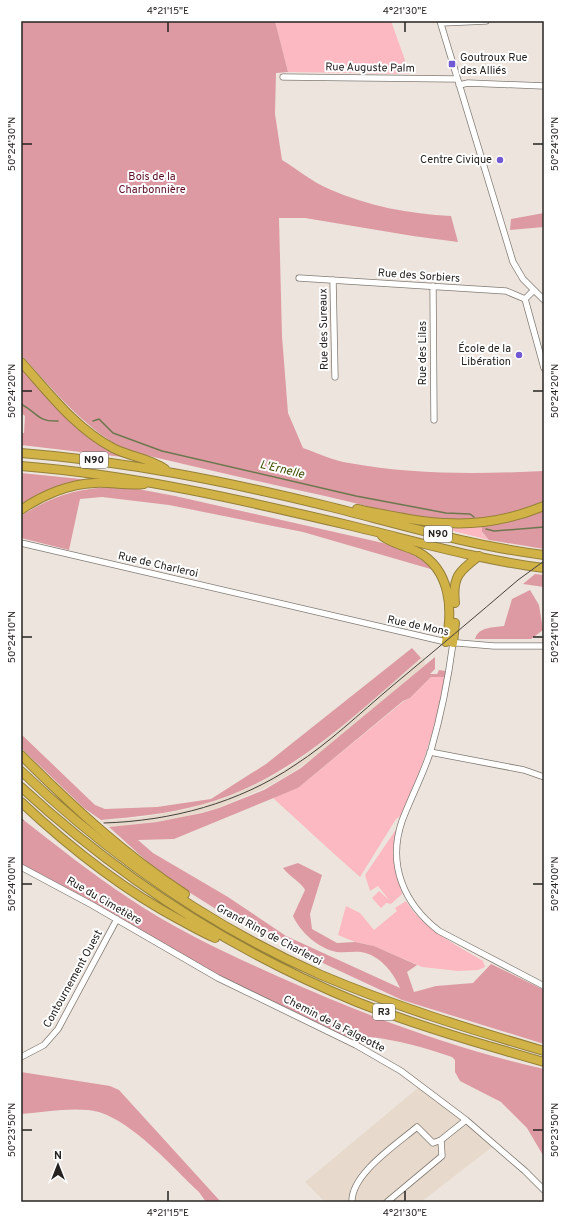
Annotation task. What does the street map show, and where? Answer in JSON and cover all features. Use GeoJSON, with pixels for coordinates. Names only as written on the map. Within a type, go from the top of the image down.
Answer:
{"type":"FeatureCollection","features":[{"type":"Feature","properties":{"kind":"highway"},"geometry":{"type":"LineString","coordinates":[[21,362],[62,408],[99,439],[132,456],[157,464],[167,471]]}},
{"type":"Feature","properties":{"kind":"highway","name":"N90"},"geometry":{"type":"LineString","coordinates":[[21,453],[95,460],[167,471],[333,508],[475,543],[544,555]]}},
{"type":"Feature","properties":{"kind":"highway","name":"N90"},"geometry":{"type":"LineString","coordinates":[[21,466],[71,471],[203,491],[479,556],[544,568]]}},
{"type":"Feature","properties":{"kind":"highway"},"geometry":{"type":"LineString","coordinates":[[21,510],[44,497],[76,486],[95,483],[133,485],[156,483]]}},
{"type":"Feature","properties":{"kind":"highway"},"geometry":{"type":"LineString","coordinates":[[333,508],[349,508],[434,523],[461,525],[506,519],[544,506]]}},
{"type":"Feature","properties":{"kind":"highway"},"geometry":{"type":"LineString","coordinates":[[376,532],[388,540],[420,553],[438,572],[449,596],[449,643]]}},
{"type":"Feature","properties":{"kind":"highway"},"geometry":{"type":"LineString","coordinates":[[449,643],[456,611],[453,588],[457,576],[464,567],[479,556]]}},
{"type":"Feature","properties":{"kind":"highway"},"geometry":{"type":"LineString","coordinates":[[21,755],[58,791],[116,843],[146,868],[199,904],[209,916]]}},
{"type":"Feature","properties":{"kind":"highway","name":"Grand Ring de Charleroi"},"geometry":{"type":"LineString","coordinates":[[21,771],[61,808],[135,868],[209,916],[282,957],[355,989],[447,1022],[544,1050]]}},
{"type":"Feature","properties":{"kind":"highway","name":"Grand Ring de Charleroi"},"geometry":{"type":"LineString","coordinates":[[21,787],[55,818],[129,877],[184,914],[284,970],[358,1002],[444,1033],[544,1062]]}},
{"type":"Feature","properties":{"kind":"highway"},"geometry":{"type":"LineString","coordinates":[[21,802],[49,828],[96,865],[164,911],[211,936],[239,946]]}},
{"type":"Feature","properties":{"kind":"highway"},"geometry":{"type":"LineString","coordinates":[[21,809],[35,821],[49,828]]}},
{"type":"Feature","properties":{"kind":"street"},"geometry":{"type":"LineString","coordinates":[[486,21],[440,22],[513,262],[523,279],[544,299]]}},
{"type":"Feature","properties":{"kind":"street","name":"Rue Auguste Palm"},"geometry":{"type":"LineString","coordinates":[[283,77],[457,79]]}},
{"type":"Feature","properties":{"kind":"street"},"geometry":{"type":"LineString","coordinates":[[459,85],[468,83],[544,86]]}},
{"type":"Feature","properties":{"kind":"street","name":"Rue des Sorbiers"},"geometry":{"type":"LineString","coordinates":[[299,278],[506,291],[525,299]]}},
{"type":"Feature","properties":{"kind":"street","name":"Rue des Sureaux"},"geometry":{"type":"LineString","coordinates":[[333,280],[335,377]]}},
{"type":"Feature","properties":{"kind":"street","name":"Rue des Lilas"},"geometry":{"type":"LineString","coordinates":[[433,286],[434,420]]}},
{"type":"Feature","properties":{"kind":"street"},"geometry":{"type":"LineString","coordinates":[[534,290],[525,299],[544,368]]}},
{"type":"Feature","properties":{"kind":"street","name":"Rue de Charleroi"},"geometry":{"type":"LineString","coordinates":[[21,543],[290,606]]}},
{"type":"Feature","properties":{"kind":"street","name":"Rue de Mons"},"geometry":{"type":"LineString","coordinates":[[290,606],[449,643],[494,646],[544,646]]}},
{"type":"Feature","properties":{"kind":"street"},"geometry":{"type":"LineString","coordinates":[[449,643],[447,687],[430,752],[402,822],[397,850],[397,865],[407,895],[424,919],[439,931],[544,986]]}},
{"type":"Feature","properties":{"kind":"street"},"geometry":{"type":"LineString","coordinates":[[430,752],[524,770],[544,777]]}},
{"type":"Feature","properties":{"kind":"street","name":"Rue du Cimetière"},"geometry":{"type":"LineString","coordinates":[[21,867],[117,919],[176,955]]}},
{"type":"Feature","properties":{"kind":"street","name":"Contournement Ouest"},"geometry":{"type":"LineString","coordinates":[[21,1057],[44,1044],[58,1029],[117,919]]}},
{"type":"Feature","properties":{"kind":"street","name":"Chemin de la Falgeotte"},"geometry":{"type":"LineString","coordinates":[[176,955],[250,994],[368,1052],[418,1083],[466,1120],[525,1171],[544,1190]]}},
{"type":"Feature","properties":{"kind":"street"},"geometry":{"type":"LineString","coordinates":[[352,1202],[353,1195],[362,1175],[417,1127],[434,1143],[441,1140],[466,1120]]}},
{"type":"Feature","properties":{"kind":"street"},"geometry":{"type":"LineString","coordinates":[[387,1202],[442,1156],[441,1140]]}},
{"type":"Feature","properties":{"kind":"shaded area"},"geometry":{"type":"Polygon","coordinates":[[[275,21],[391,21],[410,74],[288,72],[275,21]]]}},
{"type":"Feature","properties":{"kind":"shaded area"},"geometry":{"type":"Polygon","coordinates":[[[429,525],[454,527],[482,526],[482,533],[489,540],[429,525]]]}},
{"type":"Feature","properties":{"kind":"shaded area"},"geometry":{"type":"Polygon","coordinates":[[[424,656],[425,665],[319,754],[288,775],[264,788],[217,808],[171,820],[110,827],[101,821],[139,818],[187,809],[224,798],[257,784],[284,770],[315,748],[424,656]]]}},
{"type":"Feature","properties":{"kind":"shaded area"},"geometry":{"type":"Polygon","coordinates":[[[431,677],[445,677],[438,713],[416,782],[402,815],[396,819],[360,877],[273,798],[298,788],[404,701],[410,698],[431,677]]]}},
{"type":"Feature","properties":{"kind":"shaded area"},"geometry":{"type":"Polygon","coordinates":[[[397,828],[394,863],[402,894],[391,904],[386,903],[381,908],[372,898],[379,891],[389,900],[378,886],[370,891],[365,875],[397,828]]]}},
{"type":"Feature","properties":{"kind":"shaded area"},"geometry":{"type":"Polygon","coordinates":[[[406,901],[421,920],[430,928],[483,961],[485,967],[478,970],[458,971],[422,967],[374,946],[355,942],[338,935],[346,906],[360,913],[374,930],[397,911],[395,908],[406,901]]]}},
{"type":"Feature","properties":{"kind":"shaded area"},"geometry":{"type":"Polygon","coordinates":[[[419,1087],[453,1113],[492,1147],[421,1202],[325,1202],[305,1182],[419,1087]]]}},
{"type":"Feature","properties":{"kind":"green space","name":"Bois de la Charbonnière"},"geometry":{"type":"Polygon","coordinates":[[[21,21],[275,21],[288,72],[276,73],[275,114],[282,160],[323,186],[358,200],[404,211],[451,216],[458,242],[305,218],[279,218],[282,336],[288,413],[303,448],[343,462],[398,470],[446,473],[544,471],[544,501],[511,513],[488,518],[453,520],[421,517],[145,455],[119,446],[91,427],[79,416],[21,355],[21,21]]]}},
{"type":"Feature","properties":{"kind":"green space"},"geometry":{"type":"Polygon","coordinates":[[[544,213],[544,227],[510,230],[511,219],[544,213]]]}},
{"type":"Feature","properties":{"kind":"green space"},"geometry":{"type":"Polygon","coordinates":[[[21,367],[110,450],[123,457],[21,445],[21,433],[24,433],[25,416],[21,413],[21,367]]]}},
{"type":"Feature","properties":{"kind":"green space"},"geometry":{"type":"Polygon","coordinates":[[[21,473],[91,480],[54,489],[21,506],[21,473]]]}},
{"type":"Feature","properties":{"kind":"green space"},"geometry":{"type":"Polygon","coordinates":[[[111,487],[138,489],[175,496],[383,543],[410,554],[423,561],[434,570],[303,532],[169,505],[102,497],[80,499],[69,550],[21,538],[21,516],[32,509],[64,495],[86,490],[111,487]]]}},
{"type":"Feature","properties":{"kind":"green space"},"geometry":{"type":"Polygon","coordinates":[[[544,510],[544,549],[489,540],[482,532],[482,526],[509,522],[544,510]]]}},
{"type":"Feature","properties":{"kind":"green space"},"geometry":{"type":"Polygon","coordinates":[[[535,574],[544,575],[544,587],[523,584],[535,574]]]}},
{"type":"Feature","properties":{"kind":"green space"},"geometry":{"type":"Polygon","coordinates":[[[530,590],[539,605],[543,630],[531,639],[475,639],[483,630],[504,626],[512,599],[530,590]]]}},
{"type":"Feature","properties":{"kind":"green space"},"geometry":{"type":"Polygon","coordinates":[[[412,648],[421,658],[345,724],[318,745],[291,764],[262,780],[232,794],[200,805],[163,813],[101,820],[84,808],[21,748],[21,734],[95,805],[105,809],[157,807],[211,799],[266,764],[412,648]]]}},
{"type":"Feature","properties":{"kind":"green space"},"geometry":{"type":"Polygon","coordinates":[[[435,657],[435,669],[430,674],[437,674],[439,670],[446,671],[445,677],[431,677],[410,698],[403,701],[298,788],[174,839],[138,840],[153,853],[228,897],[286,936],[400,988],[390,970],[380,960],[361,952],[337,952],[330,950],[317,944],[300,928],[293,916],[305,890],[302,885],[283,868],[298,863],[322,875],[310,914],[312,929],[337,943],[355,942],[374,946],[417,965],[407,972],[414,992],[436,986],[473,983],[491,964],[544,990],[544,1044],[402,1000],[267,937],[227,916],[184,889],[151,865],[109,827],[157,822],[202,813],[219,808],[264,790],[301,768],[435,657]]]}},
{"type":"Feature","properties":{"kind":"green space"},"geometry":{"type":"Polygon","coordinates":[[[21,818],[88,870],[130,899],[165,921],[220,950],[375,1017],[442,1041],[509,1061],[544,1069],[544,1157],[527,1128],[501,1102],[460,1081],[455,1072],[455,1060],[452,1057],[432,1050],[380,1038],[370,1037],[360,1044],[208,970],[88,899],[21,864],[21,818]]]}},
{"type":"Feature","properties":{"kind":"green space"},"geometry":{"type":"Polygon","coordinates":[[[21,1072],[110,1086],[119,1090],[221,1202],[206,1202],[199,1192],[148,1143],[118,1121],[103,1113],[88,1110],[54,1110],[21,1114],[21,1072]]]}},
{"type":"Feature","properties":{"kind":"waterway","name":"L'Ernelle"},"geometry":{"type":"LineString","coordinates":[[21,404],[46,420],[58,421]]}},
{"type":"Feature","properties":{"kind":"waterway","name":"L'Ernelle"},"geometry":{"type":"LineString","coordinates":[[93,421],[99,419],[113,433],[162,451],[356,496],[446,513],[470,514],[474,517]]}},
{"type":"Feature","properties":{"kind":"waterway","name":"L'Ernelle"},"geometry":{"type":"LineString","coordinates":[[486,529],[494,531],[544,527]]}},
{"type":"Feature","properties":{"kind":"tram line"},"geometry":{"type":"LineString","coordinates":[[104,823],[154,818],[204,808],[251,790],[295,765],[332,738],[518,580],[544,561]]}},
{"type":"Feature","properties":{"kind":"place","name":"Goutroux Rue des Alliés"},"geometry":{"type":"Point","coordinates":[452,64]}},
{"type":"Feature","properties":{"kind":"place","name":"Centre Civique"},"geometry":{"type":"Point","coordinates":[500,160]}},
{"type":"Feature","properties":{"kind":"place","name":"École de la Libération"},"geometry":{"type":"Point","coordinates":[519,355]}}]}
